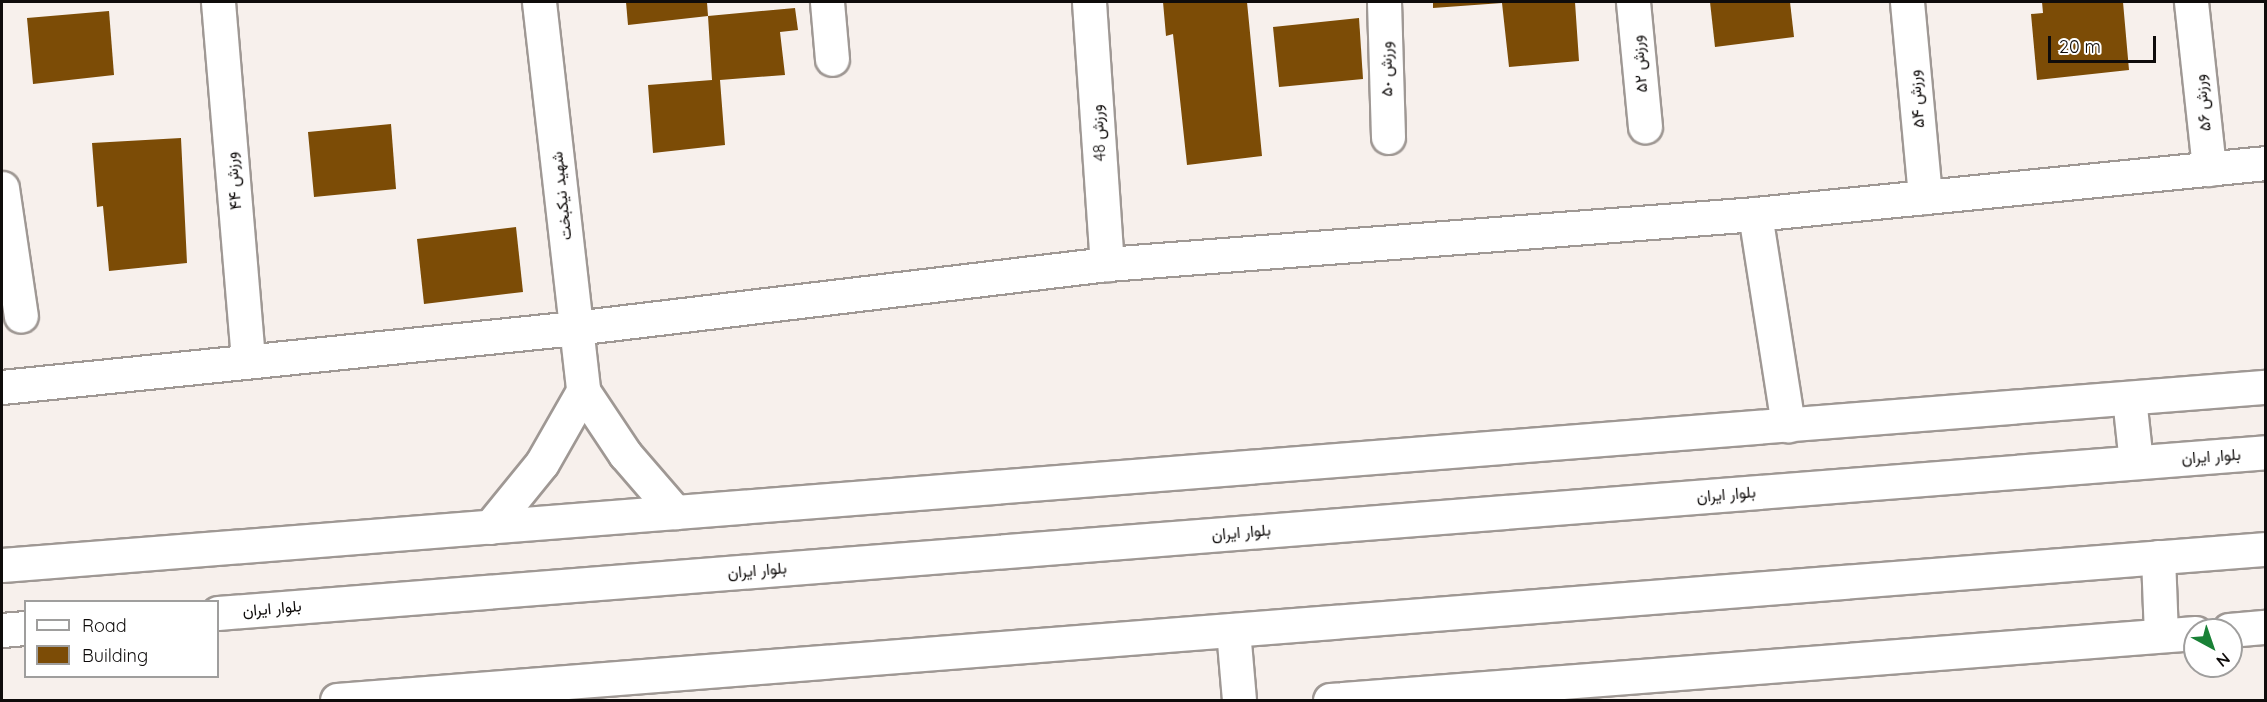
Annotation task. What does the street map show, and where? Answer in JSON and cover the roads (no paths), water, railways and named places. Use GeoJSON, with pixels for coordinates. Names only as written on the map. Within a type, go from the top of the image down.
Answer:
{"type":"FeatureCollection","features":[{"type":"Feature","properties":{"kind":"street","name":"ورزش ۴۴"},"geometry":{"type":"LineString","coordinates":[[218,2],[249,361]]}},
{"type":"Feature","properties":{"kind":"street","name":"شهید نیکبخت"},"geometry":{"type":"LineString","coordinates":[[539,2],[583,391]]}},
{"type":"Feature","properties":{"kind":"street"},"geometry":{"type":"LineString","coordinates":[[827,2],[832,59]]}},
{"type":"Feature","properties":{"kind":"street","name":"ورزش 48"},"geometry":{"type":"LineString","coordinates":[[1089,2],[1107,264]]}},
{"type":"Feature","properties":{"kind":"street","name":"ورزش ۵٠"},"geometry":{"type":"LineString","coordinates":[[1384,2],[1388,137]]}},
{"type":"Feature","properties":{"kind":"street","name":"ورزش ۵٢"},"geometry":{"type":"LineString","coordinates":[[1633,2],[1645,126]]}},
{"type":"Feature","properties":{"kind":"street","name":"ورزش ۵۴"},"geometry":{"type":"LineString","coordinates":[[1907,2],[1925,197]]}},
{"type":"Feature","properties":{"kind":"street","name":"ورزش ۵۶"},"geometry":{"type":"LineString","coordinates":[[2191,2],[2209,169]]}},
{"type":"Feature","properties":{"kind":"street"},"geometry":{"type":"LineString","coordinates":[[2,387],[576,328],[1107,264],[1755,214],[2265,163]]}},
{"type":"Feature","properties":{"kind":"street"},"geometry":{"type":"LineString","coordinates":[[2,188],[21,316]]}},
{"type":"Feature","properties":{"kind":"street"},"geometry":{"type":"LineString","coordinates":[[1755,214],[1788,425]]}},
{"type":"Feature","properties":{"kind":"street"},"geometry":{"type":"LineString","coordinates":[[2,565],[2265,387]]}},
{"type":"Feature","properties":{"kind":"street"},"geometry":{"type":"LineString","coordinates":[[490,526],[542,463],[583,391],[625,454],[675,512]]}},
{"type":"Feature","properties":{"kind":"street"},"geometry":{"type":"LineString","coordinates":[[2129,398],[2136,462]]}},
{"type":"Feature","properties":{"kind":"street","name":"بلوار ایران"},"geometry":{"type":"LineString","coordinates":[[219,613],[2265,452]]}},
{"type":"Feature","properties":{"kind":"street"},"geometry":{"type":"LineString","coordinates":[[337,700],[2265,549]]}},
{"type":"Feature","properties":{"kind":"street"},"geometry":{"type":"LineString","coordinates":[[2158,557],[2161,635]]}},
{"type":"Feature","properties":{"kind":"street"},"geometry":{"type":"LineString","coordinates":[[2243,629],[2265,627]]}},
{"type":"Feature","properties":{"kind":"street"},"geometry":{"type":"LineString","coordinates":[[2,630],[24,628]]}},
{"type":"Feature","properties":{"kind":"street"},"geometry":{"type":"LineString","coordinates":[[1233,630],[1239,700]]}},
{"type":"Feature","properties":{"kind":"street"},"geometry":{"type":"LineString","coordinates":[[1330,700],[2183,634]]}}]}
